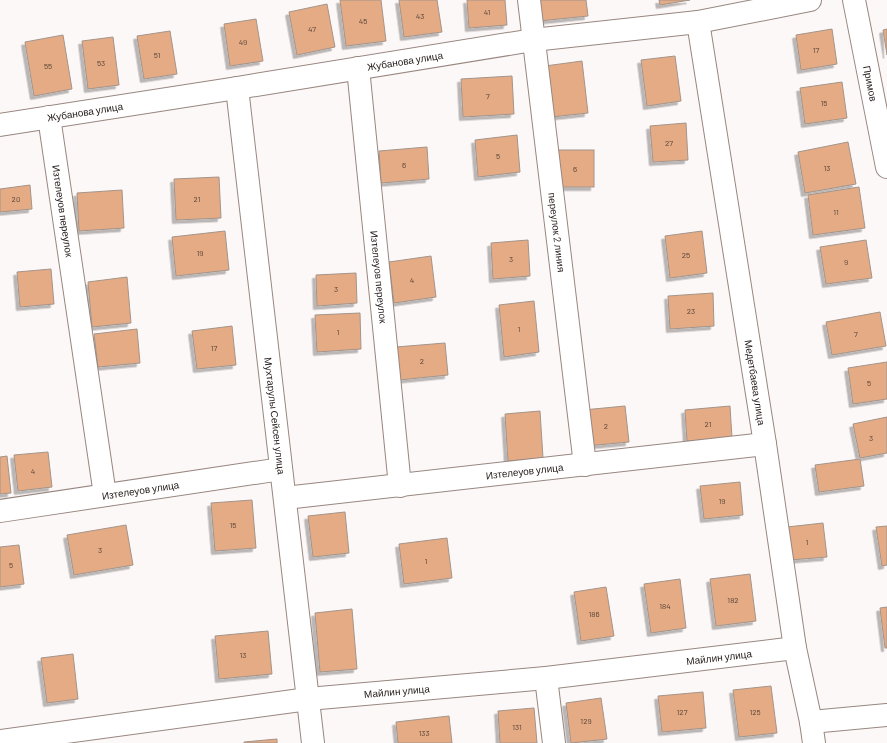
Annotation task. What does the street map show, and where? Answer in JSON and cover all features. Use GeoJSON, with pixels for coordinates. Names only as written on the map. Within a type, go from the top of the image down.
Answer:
{"type":"FeatureCollection","features":[{"type":"Feature","properties":{"kind":"street","name":"переулок 2 линия"},"geometry":{"type":"LineString","coordinates":[[529,0],[585,465]]}},
{"type":"Feature","properties":{"kind":"street","name":"Жубанова улица"},"geometry":{"type":"LineString","coordinates":[[0,125],[533,40],[698,22],[810,0]]}},
{"type":"Feature","properties":{"kind":"street","name":"Примов"},"geometry":{"type":"LineString","coordinates":[[854,0],[887,167]]}},
{"type":"Feature","properties":{"kind":"street","name":"Медетбаева улица"},"geometry":{"type":"LineString","coordinates":[[698,22],[765,444],[795,648],[813,733]]}},
{"type":"Feature","properties":{"kind":"street","name":"Изтелеуов переулок"},"geometry":{"type":"LineString","coordinates":[[358,68],[400,486]]}},
{"type":"Feature","properties":{"kind":"street","name":"Мухтарулы Сейсен улица"},"geometry":{"type":"LineString","coordinates":[[237,88],[313,743]]}},
{"type":"Feature","properties":{"kind":"street","name":"Изтелеуов переулок"},"geometry":{"type":"LineString","coordinates":[[49,118],[105,495]]}},
{"type":"Feature","properties":{"kind":"street","name":"Изтелеуов улица"},"geometry":{"type":"LineString","coordinates":[[285,498],[765,444]]}},
{"type":"Feature","properties":{"kind":"street","name":"Изтелеуов улица"},"geometry":{"type":"LineString","coordinates":[[0,511],[281,469]]}},
{"type":"Feature","properties":{"kind":"street","name":"Майлин улица"},"geometry":{"type":"LineString","coordinates":[[0,741],[42,739],[308,699],[546,678],[795,648]]}},
{"type":"Feature","properties":{"kind":"street"},"geometry":{"type":"LineString","coordinates":[[546,678],[554,743]]}},
{"type":"Feature","properties":{"kind":"street"},"geometry":{"type":"LineString","coordinates":[[813,733],[887,714]]}},
{"type":"Feature","properties":{"kind":"building"},"geometry":{"type":"Polygon","coordinates":[[[340,0],[381,0],[386,41],[346,46],[340,0]]]}},
{"type":"Feature","properties":{"kind":"building"},"geometry":{"type":"Polygon","coordinates":[[[399,0],[437,0],[442,32],[404,37],[399,0]]]}},
{"type":"Feature","properties":{"kind":"building"},"geometry":{"type":"Polygon","coordinates":[[[467,0],[505,0],[507,25],[469,28],[467,0]]]}},
{"type":"Feature","properties":{"kind":"building"},"geometry":{"type":"Polygon","coordinates":[[[536,0],[586,0],[588,16],[539,21],[536,0]]]}},
{"type":"Feature","properties":{"kind":"building"},"geometry":{"type":"Polygon","coordinates":[[[659,0],[690,0],[660,5],[659,0]]]}},
{"type":"Feature","properties":{"kind":"building"},"geometry":{"type":"Polygon","coordinates":[[[327,4],[335,47],[297,55],[289,12],[327,4]]]}},
{"type":"Feature","properties":{"kind":"building"},"geometry":{"type":"Polygon","coordinates":[[[256,19],[263,61],[230,66],[224,24],[256,19]]]}},
{"type":"Feature","properties":{"kind":"building"},"geometry":{"type":"Polygon","coordinates":[[[832,29],[837,64],[801,70],[796,35],[832,29]]]}},
{"type":"Feature","properties":{"kind":"building"},"geometry":{"type":"Polygon","coordinates":[[[887,29],[887,55],[883,30],[887,29]]]}},
{"type":"Feature","properties":{"kind":"building"},"geometry":{"type":"Polygon","coordinates":[[[170,31],[177,74],[144,79],[137,36],[170,31]]]}},
{"type":"Feature","properties":{"kind":"building"},"geometry":{"type":"Polygon","coordinates":[[[63,35],[72,89],[34,96],[25,42],[63,35]]]}},
{"type":"Feature","properties":{"kind":"building"},"geometry":{"type":"Polygon","coordinates":[[[113,37],[119,85],[88,89],[82,41],[113,37]]]}},
{"type":"Feature","properties":{"kind":"building"},"geometry":{"type":"Polygon","coordinates":[[[675,56],[681,101],[647,106],[641,60],[675,56]]]}},
{"type":"Feature","properties":{"kind":"building"},"geometry":{"type":"Polygon","coordinates":[[[582,61],[588,113],[551,117],[545,66],[582,61]]]}},
{"type":"Feature","properties":{"kind":"building"},"geometry":{"type":"Polygon","coordinates":[[[512,76],[514,114],[463,117],[461,79],[512,76]]]}},
{"type":"Feature","properties":{"kind":"building"},"geometry":{"type":"Polygon","coordinates":[[[842,82],[847,118],[805,124],[800,88],[842,82]]]}},
{"type":"Feature","properties":{"kind":"building"},"geometry":{"type":"Polygon","coordinates":[[[686,123],[688,160],[653,162],[650,126],[686,123]]]}},
{"type":"Feature","properties":{"kind":"building"},"geometry":{"type":"Polygon","coordinates":[[[517,135],[520,172],[478,177],[475,140],[517,135]]]}},
{"type":"Feature","properties":{"kind":"building"},"geometry":{"type":"Polygon","coordinates":[[[848,142],[856,184],[805,193],[798,152],[848,142]]]}},
{"type":"Feature","properties":{"kind":"building"},"geometry":{"type":"Polygon","coordinates":[[[427,147],[429,179],[381,183],[379,151],[427,147]]]}},
{"type":"Feature","properties":{"kind":"building"},"geometry":{"type":"Polygon","coordinates":[[[555,150],[594,150],[594,187],[555,187],[555,150]]]}},
{"type":"Feature","properties":{"kind":"building"},"geometry":{"type":"Polygon","coordinates":[[[219,177],[221,218],[176,220],[174,179],[219,177]]]}},
{"type":"Feature","properties":{"kind":"building"},"geometry":{"type":"Polygon","coordinates":[[[30,185],[32,209],[0,212],[0,189],[30,185]]]}},
{"type":"Feature","properties":{"kind":"building"},"geometry":{"type":"Polygon","coordinates":[[[859,187],[865,228],[813,235],[808,195],[859,187]]]}},
{"type":"Feature","properties":{"kind":"building"},"geometry":{"type":"Polygon","coordinates":[[[122,190],[124,228],[79,231],[77,193],[122,190]]]}},
{"type":"Feature","properties":{"kind":"building"},"geometry":{"type":"Polygon","coordinates":[[[225,231],[229,270],[176,276],[172,237],[225,231]]]}},
{"type":"Feature","properties":{"kind":"building"},"geometry":{"type":"Polygon","coordinates":[[[702,231],[707,273],[670,278],[665,236],[702,231]]]}},
{"type":"Feature","properties":{"kind":"building"},"geometry":{"type":"Polygon","coordinates":[[[528,240],[530,276],[493,279],[491,243],[528,240]]]}},
{"type":"Feature","properties":{"kind":"building"},"geometry":{"type":"Polygon","coordinates":[[[866,240],[872,278],[826,284],[820,247],[866,240]]]}},
{"type":"Feature","properties":{"kind":"building"},"geometry":{"type":"Polygon","coordinates":[[[431,256],[436,297],[394,303],[389,262],[431,256]]]}},
{"type":"Feature","properties":{"kind":"building"},"geometry":{"type":"Polygon","coordinates":[[[51,269],[54,304],[20,307],[17,272],[51,269]]]}},
{"type":"Feature","properties":{"kind":"building"},"geometry":{"type":"Polygon","coordinates":[[[356,273],[357,303],[317,306],[316,275],[356,273]]]}},
{"type":"Feature","properties":{"kind":"building"},"geometry":{"type":"Polygon","coordinates":[[[127,277],[131,323],[92,327],[88,282],[127,277]]]}},
{"type":"Feature","properties":{"kind":"building"},"geometry":{"type":"Polygon","coordinates":[[[713,293],[714,326],[670,329],[668,296],[713,293]]]}},
{"type":"Feature","properties":{"kind":"building"},"geometry":{"type":"Polygon","coordinates":[[[534,301],[539,352],[504,357],[499,305],[534,301]]]}},
{"type":"Feature","properties":{"kind":"building"},"geometry":{"type":"Polygon","coordinates":[[[880,312],[886,346],[832,355],[826,322],[880,312]]]}},
{"type":"Feature","properties":{"kind":"building"},"geometry":{"type":"Polygon","coordinates":[[[360,313],[361,349],[317,352],[315,315],[360,313]]]}},
{"type":"Feature","properties":{"kind":"building"},"geometry":{"type":"Polygon","coordinates":[[[232,326],[236,365],[197,369],[192,331],[232,326]]]}},
{"type":"Feature","properties":{"kind":"building"},"geometry":{"type":"Polygon","coordinates":[[[137,329],[140,363],[98,367],[94,334],[137,329]]]}},
{"type":"Feature","properties":{"kind":"building"},"geometry":{"type":"Polygon","coordinates":[[[445,343],[448,375],[399,380],[396,347],[445,343]]]}},
{"type":"Feature","properties":{"kind":"building"},"geometry":{"type":"Polygon","coordinates":[[[887,362],[887,399],[853,404],[848,368],[887,362]]]}},
{"type":"Feature","properties":{"kind":"building"},"geometry":{"type":"Polygon","coordinates":[[[625,406],[629,442],[586,446],[583,410],[625,406]]]}},
{"type":"Feature","properties":{"kind":"building"},"geometry":{"type":"Polygon","coordinates":[[[730,406],[732,438],[687,441],[685,410],[730,406]]]}},
{"type":"Feature","properties":{"kind":"building"},"geometry":{"type":"Polygon","coordinates":[[[540,411],[543,458],[508,461],[505,414],[540,411]]]}},
{"type":"Feature","properties":{"kind":"building"},"geometry":{"type":"Polygon","coordinates":[[[887,417],[887,453],[860,458],[853,424],[887,417]]]}},
{"type":"Feature","properties":{"kind":"building"},"geometry":{"type":"Polygon","coordinates":[[[48,452],[52,487],[18,491],[14,455],[48,452]]]}},
{"type":"Feature","properties":{"kind":"building"},"geometry":{"type":"Polygon","coordinates":[[[7,456],[11,493],[0,494],[0,457],[7,456]]]}},
{"type":"Feature","properties":{"kind":"building"},"geometry":{"type":"Polygon","coordinates":[[[860,459],[864,486],[819,492],[815,465],[860,459]]]}},
{"type":"Feature","properties":{"kind":"building"},"geometry":{"type":"Polygon","coordinates":[[[740,482],[743,515],[704,519],[700,486],[740,482]]]}},
{"type":"Feature","properties":{"kind":"building"},"geometry":{"type":"Polygon","coordinates":[[[252,500],[256,548],[215,551],[211,503],[252,500]]]}},
{"type":"Feature","properties":{"kind":"building"},"geometry":{"type":"Polygon","coordinates":[[[345,512],[349,553],[313,557],[308,516],[345,512]]]}},
{"type":"Feature","properties":{"kind":"building"},"geometry":{"type":"Polygon","coordinates":[[[823,523],[827,557],[790,560],[787,527],[823,523]]]}},
{"type":"Feature","properties":{"kind":"building"},"geometry":{"type":"Polygon","coordinates":[[[126,525],[133,565],[74,575],[67,535],[126,525]]]}},
{"type":"Feature","properties":{"kind":"building"},"geometry":{"type":"Polygon","coordinates":[[[887,526],[887,565],[882,566],[876,527],[887,526]]]}},
{"type":"Feature","properties":{"kind":"building"},"geometry":{"type":"Polygon","coordinates":[[[447,538],[452,578],[404,584],[399,544],[447,538]]]}},
{"type":"Feature","properties":{"kind":"building"},"geometry":{"type":"Polygon","coordinates":[[[19,545],[24,584],[0,587],[0,547],[19,545]]]}},
{"type":"Feature","properties":{"kind":"building"},"geometry":{"type":"Polygon","coordinates":[[[750,574],[756,621],[716,626],[710,579],[750,574]]]}},
{"type":"Feature","properties":{"kind":"building"},"geometry":{"type":"Polygon","coordinates":[[[680,579],[686,628],[651,633],[644,584],[680,579]]]}},
{"type":"Feature","properties":{"kind":"building"},"geometry":{"type":"Polygon","coordinates":[[[606,587],[614,636],[581,641],[574,592],[606,587]]]}},
{"type":"Feature","properties":{"kind":"building"},"geometry":{"type":"Polygon","coordinates":[[[887,607],[887,648],[885,648],[880,608],[887,607]]]}},
{"type":"Feature","properties":{"kind":"building"},"geometry":{"type":"Polygon","coordinates":[[[352,609],[357,669],[320,672],[315,613],[352,609]]]}},
{"type":"Feature","properties":{"kind":"building"},"geometry":{"type":"Polygon","coordinates":[[[268,631],[272,674],[219,679],[215,636],[268,631]]]}},
{"type":"Feature","properties":{"kind":"building"},"geometry":{"type":"Polygon","coordinates":[[[73,654],[78,699],[47,703],[41,658],[73,654]]]}},
{"type":"Feature","properties":{"kind":"building"},"geometry":{"type":"Polygon","coordinates":[[[771,686],[777,733],[739,737],[733,690],[771,686]]]}},
{"type":"Feature","properties":{"kind":"building"},"geometry":{"type":"Polygon","coordinates":[[[703,692],[706,728],[662,732],[658,696],[703,692]]]}},
{"type":"Feature","properties":{"kind":"building"},"geometry":{"type":"Polygon","coordinates":[[[601,698],[607,739],[571,743],[566,703],[601,698]]]}},
{"type":"Feature","properties":{"kind":"building"},"geometry":{"type":"Polygon","coordinates":[[[534,708],[537,743],[500,743],[498,711],[534,708]]]}},
{"type":"Feature","properties":{"kind":"building"},"geometry":{"type":"Polygon","coordinates":[[[449,716],[452,743],[398,743],[396,722],[449,716]]]}},
{"type":"Feature","properties":{"kind":"building"},"geometry":{"type":"Polygon","coordinates":[[[277,739],[277,743],[244,743],[244,742],[277,739]]]}}]}
